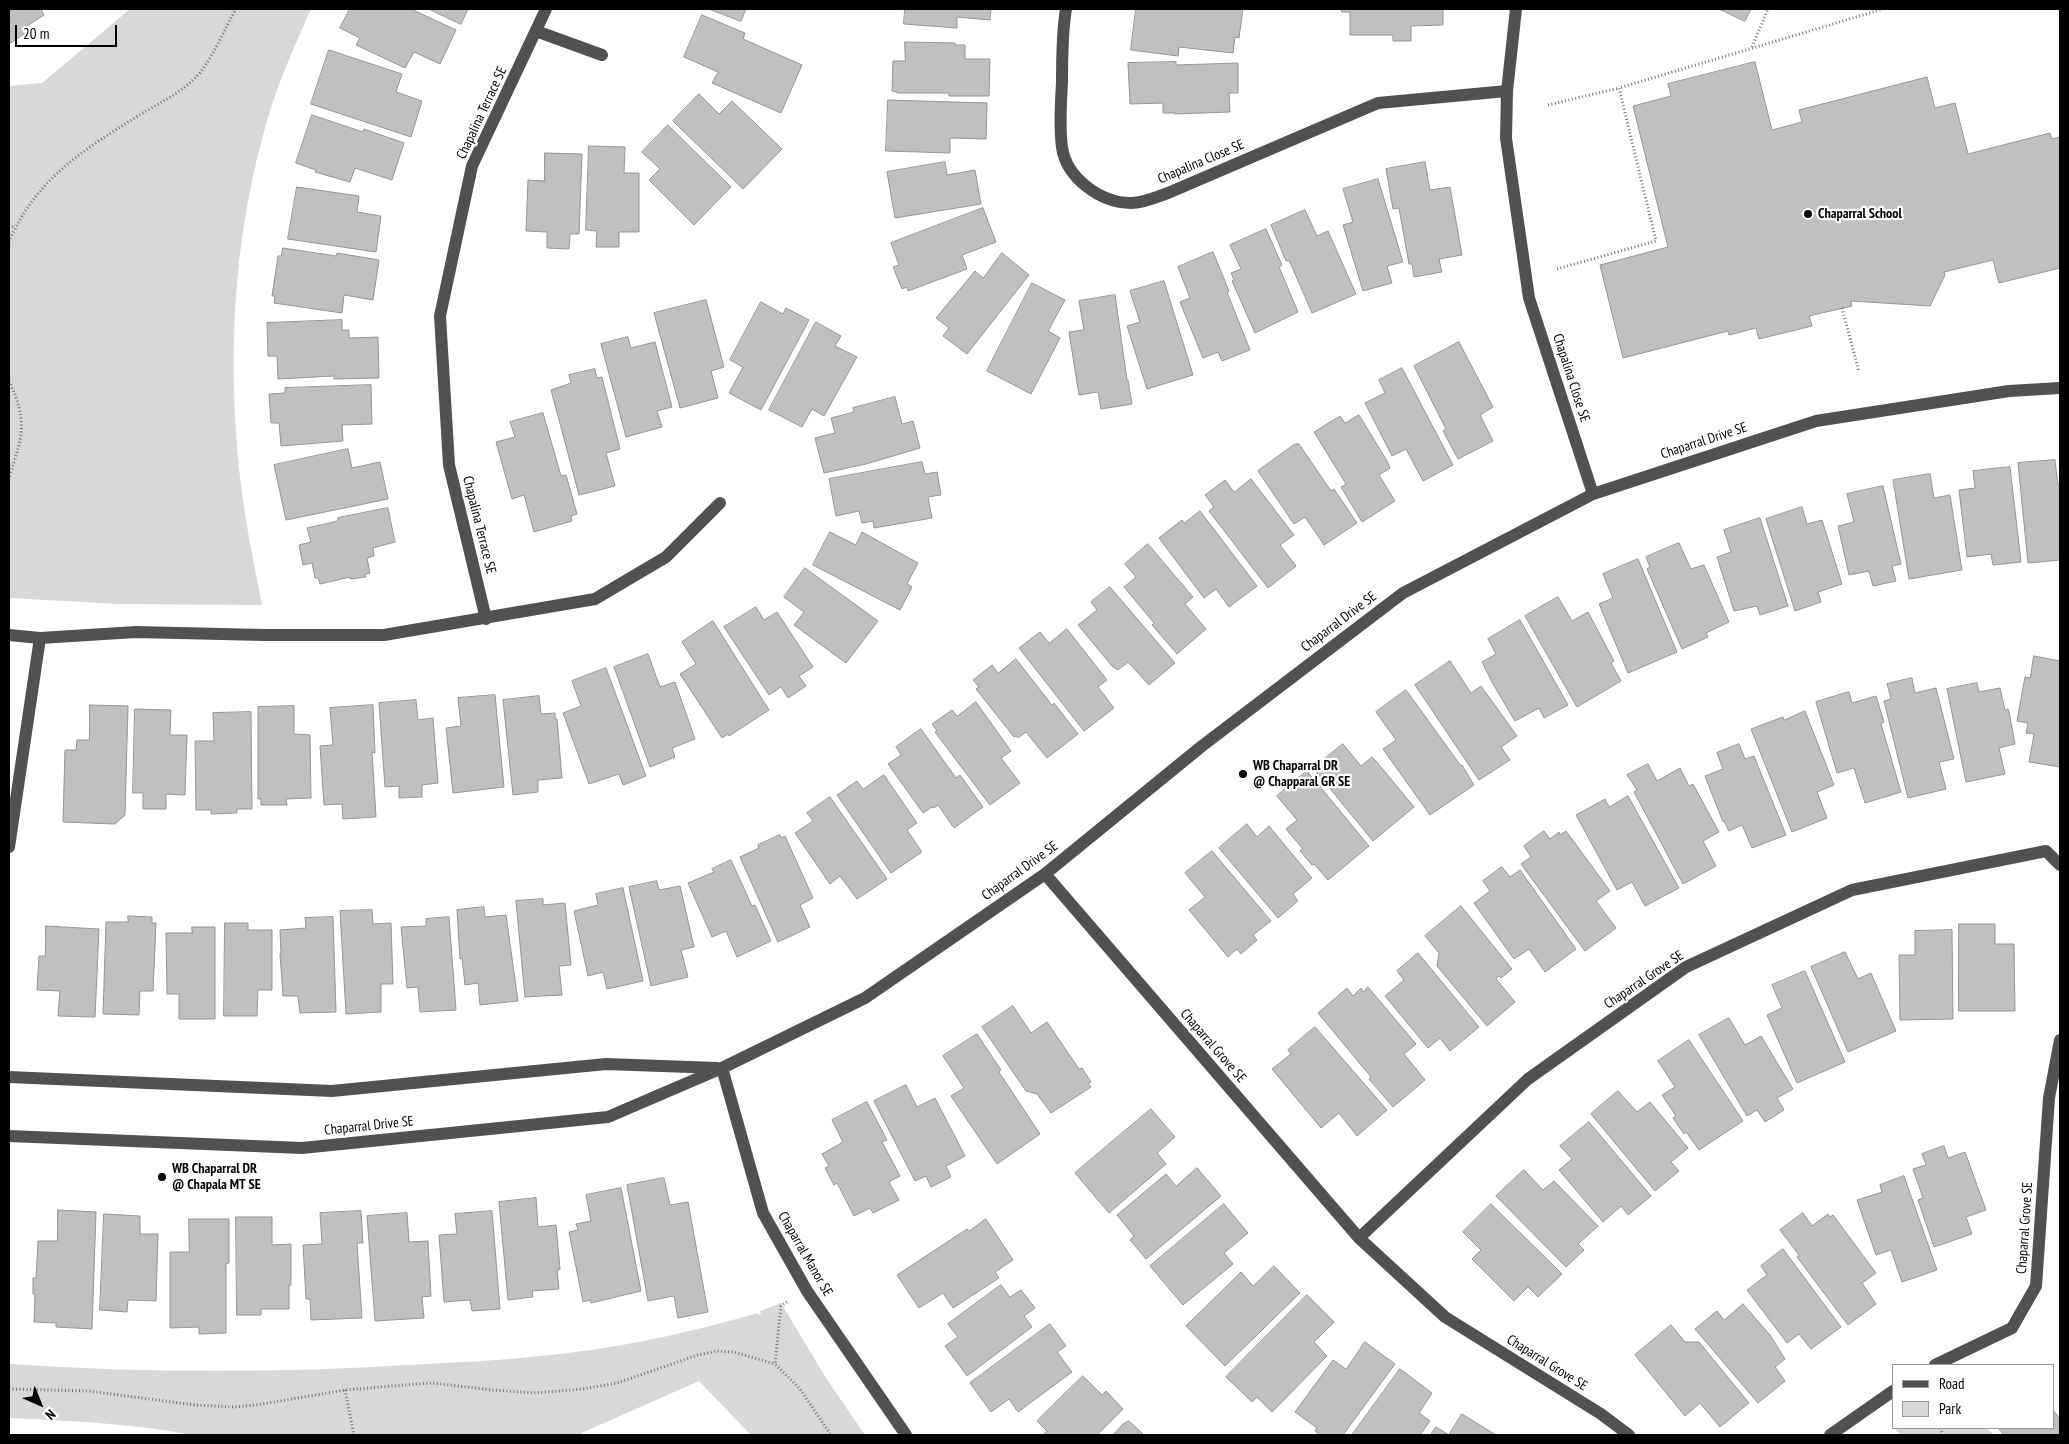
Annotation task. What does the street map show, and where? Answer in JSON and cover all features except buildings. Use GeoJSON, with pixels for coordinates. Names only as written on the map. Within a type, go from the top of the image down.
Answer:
{"type":"FeatureCollection","features":[{"type":"Feature","properties":{"kind":"street","name":"Chapalina Terrace SE"},"geometry":{"type":"LineString","coordinates":[[486,618],[449,465],[440,316],[472,166],[546,9]]}},
{"type":"Feature","properties":{"kind":"street","name":"Chapalina Close SE"},"geometry":{"type":"LineString","coordinates":[[1066,9],[1061,131],[1065,160],[1072,171],[1087,186],[1098,194],[1121,202],[1142,201],[1168,193],[1378,103],[1507,91]]}},
{"type":"Feature","properties":{"kind":"street","name":"Chapalina Close SE"},"geometry":{"type":"LineString","coordinates":[[1516,9],[1507,91],[1506,138],[1529,298],[1592,494]]}},
{"type":"Feature","properties":{"kind":"street"},"geometry":{"type":"LineString","coordinates":[[536,31],[602,55]]}},
{"type":"Feature","properties":{"kind":"street","name":"Chaparral Drive SE"},"geometry":{"type":"LineString","coordinates":[[9,1136],[302,1148],[608,1117],[722,1068],[865,998],[1045,874],[1202,746],[1403,593],[1592,494],[1816,421],[2009,391],[2060,388]]}},
{"type":"Feature","properties":{"kind":"street"},"geometry":{"type":"LineString","coordinates":[[9,635],[40,638],[136,632],[384,635],[596,599],[666,557],[720,503]]}},
{"type":"Feature","properties":{"kind":"street"},"geometry":{"type":"LineString","coordinates":[[9,847],[40,638]]}},
{"type":"Feature","properties":{"kind":"street","name":"Chaparral Grove SE"},"geometry":{"type":"LineString","coordinates":[[1359,1238],[1528,1079],[1686,967],[1852,890],[2046,851],[2060,865]]}},
{"type":"Feature","properties":{"kind":"street","name":"Chaparral Grove SE"},"geometry":{"type":"LineString","coordinates":[[1045,874],[1359,1238],[1445,1317],[1601,1414],[1629,1435]]}},
{"type":"Feature","properties":{"kind":"street","name":"Chaparral Grove SE"},"geometry":{"type":"LineString","coordinates":[[1937,1364],[2012,1328],[2036,1286],[2049,1098],[2060,1040]]}},
{"type":"Feature","properties":{"kind":"street","name":"Chaparral Drive SE"},"geometry":{"type":"LineString","coordinates":[[9,1077],[332,1091],[606,1064],[722,1068]]}},
{"type":"Feature","properties":{"kind":"street","name":"Chaparral Manor SE"},"geometry":{"type":"LineString","coordinates":[[722,1068],[763,1213],[807,1291],[906,1435]]}},
{"type":"Feature","properties":{"kind":"street"},"geometry":{"type":"LineString","coordinates":[[1830,1435],[1892,1393]]}},
{"type":"Feature","properties":{"kind":"path"},"geometry":{"type":"LineString","coordinates":[[9,242],[15,228],[43,187],[70,161],[102,138],[175,94],[196,78],[236,9]]}},
{"type":"Feature","properties":{"kind":"path"},"geometry":{"type":"LineString","coordinates":[[1752,48],[1768,9]]}},
{"type":"Feature","properties":{"kind":"path"},"geometry":{"type":"LineString","coordinates":[[1548,105],[1619,88],[1883,9]]}},
{"type":"Feature","properties":{"kind":"path"},"geometry":{"type":"LineString","coordinates":[[1557,269],[1656,241],[1619,88]]}},
{"type":"Feature","properties":{"kind":"path"},"geometry":{"type":"LineString","coordinates":[[9,225],[15,228]]}},
{"type":"Feature","properties":{"kind":"path"},"geometry":{"type":"LineString","coordinates":[[1842,308],[1860,372]]}},
{"type":"Feature","properties":{"kind":"path"},"geometry":{"type":"LineString","coordinates":[[9,382],[17,399],[23,426],[18,451],[9,477]]}},
{"type":"Feature","properties":{"kind":"path"},"geometry":{"type":"LineString","coordinates":[[775,1364],[781,1306],[807,1291]]}},
{"type":"Feature","properties":{"kind":"path"},"geometry":{"type":"LineString","coordinates":[[9,1389],[89,1391],[186,1404],[234,1407],[345,1390],[396,1385],[433,1384],[505,1392],[566,1392],[616,1383],[698,1355],[724,1350],[775,1364],[800,1389],[831,1435]]}},
{"type":"Feature","properties":{"kind":"path"},"geometry":{"type":"LineString","coordinates":[[345,1390],[354,1435]]}},
{"type":"Feature","properties":{"kind":"green space"},"geometry":{"type":"Polygon","coordinates":[[[130,9],[311,9],[278,87],[257,160],[240,254],[236,302],[234,398],[237,446],[244,507],[262,605],[119,604],[9,598],[9,86],[42,83],[130,9]]]}},
{"type":"Feature","properties":{"kind":"green space"},"geometry":{"type":"Polygon","coordinates":[[[781,1303],[826,1378],[865,1435],[751,1435],[699,1381],[577,1435],[192,1435],[124,1425],[9,1418],[9,1364],[100,1369],[236,1371],[327,1369],[500,1360],[599,1349],[645,1341],[758,1313],[759,1315],[761,1314],[760,1311],[781,1303]]]}},
{"type":"Feature","properties":{"kind":"green space"},"geometry":{"type":"Polygon","coordinates":[[[1895,1429],[1988,1429],[1994,1435],[1901,1435],[1895,1429]]]}},
{"type":"Feature","properties":{"kind":"place","name":"Chaparral School"},"geometry":{"type":"Point","coordinates":[1808,214]}},
{"type":"Feature","properties":{"kind":"place","name":"WB Chaparral DR @ Chapparal GR SE"},"geometry":{"type":"Point","coordinates":[1243,774]}},
{"type":"Feature","properties":{"kind":"place","name":"WB Chaparral DR @ Chapala MT SE"},"geometry":{"type":"Point","coordinates":[162,1177]}}]}
